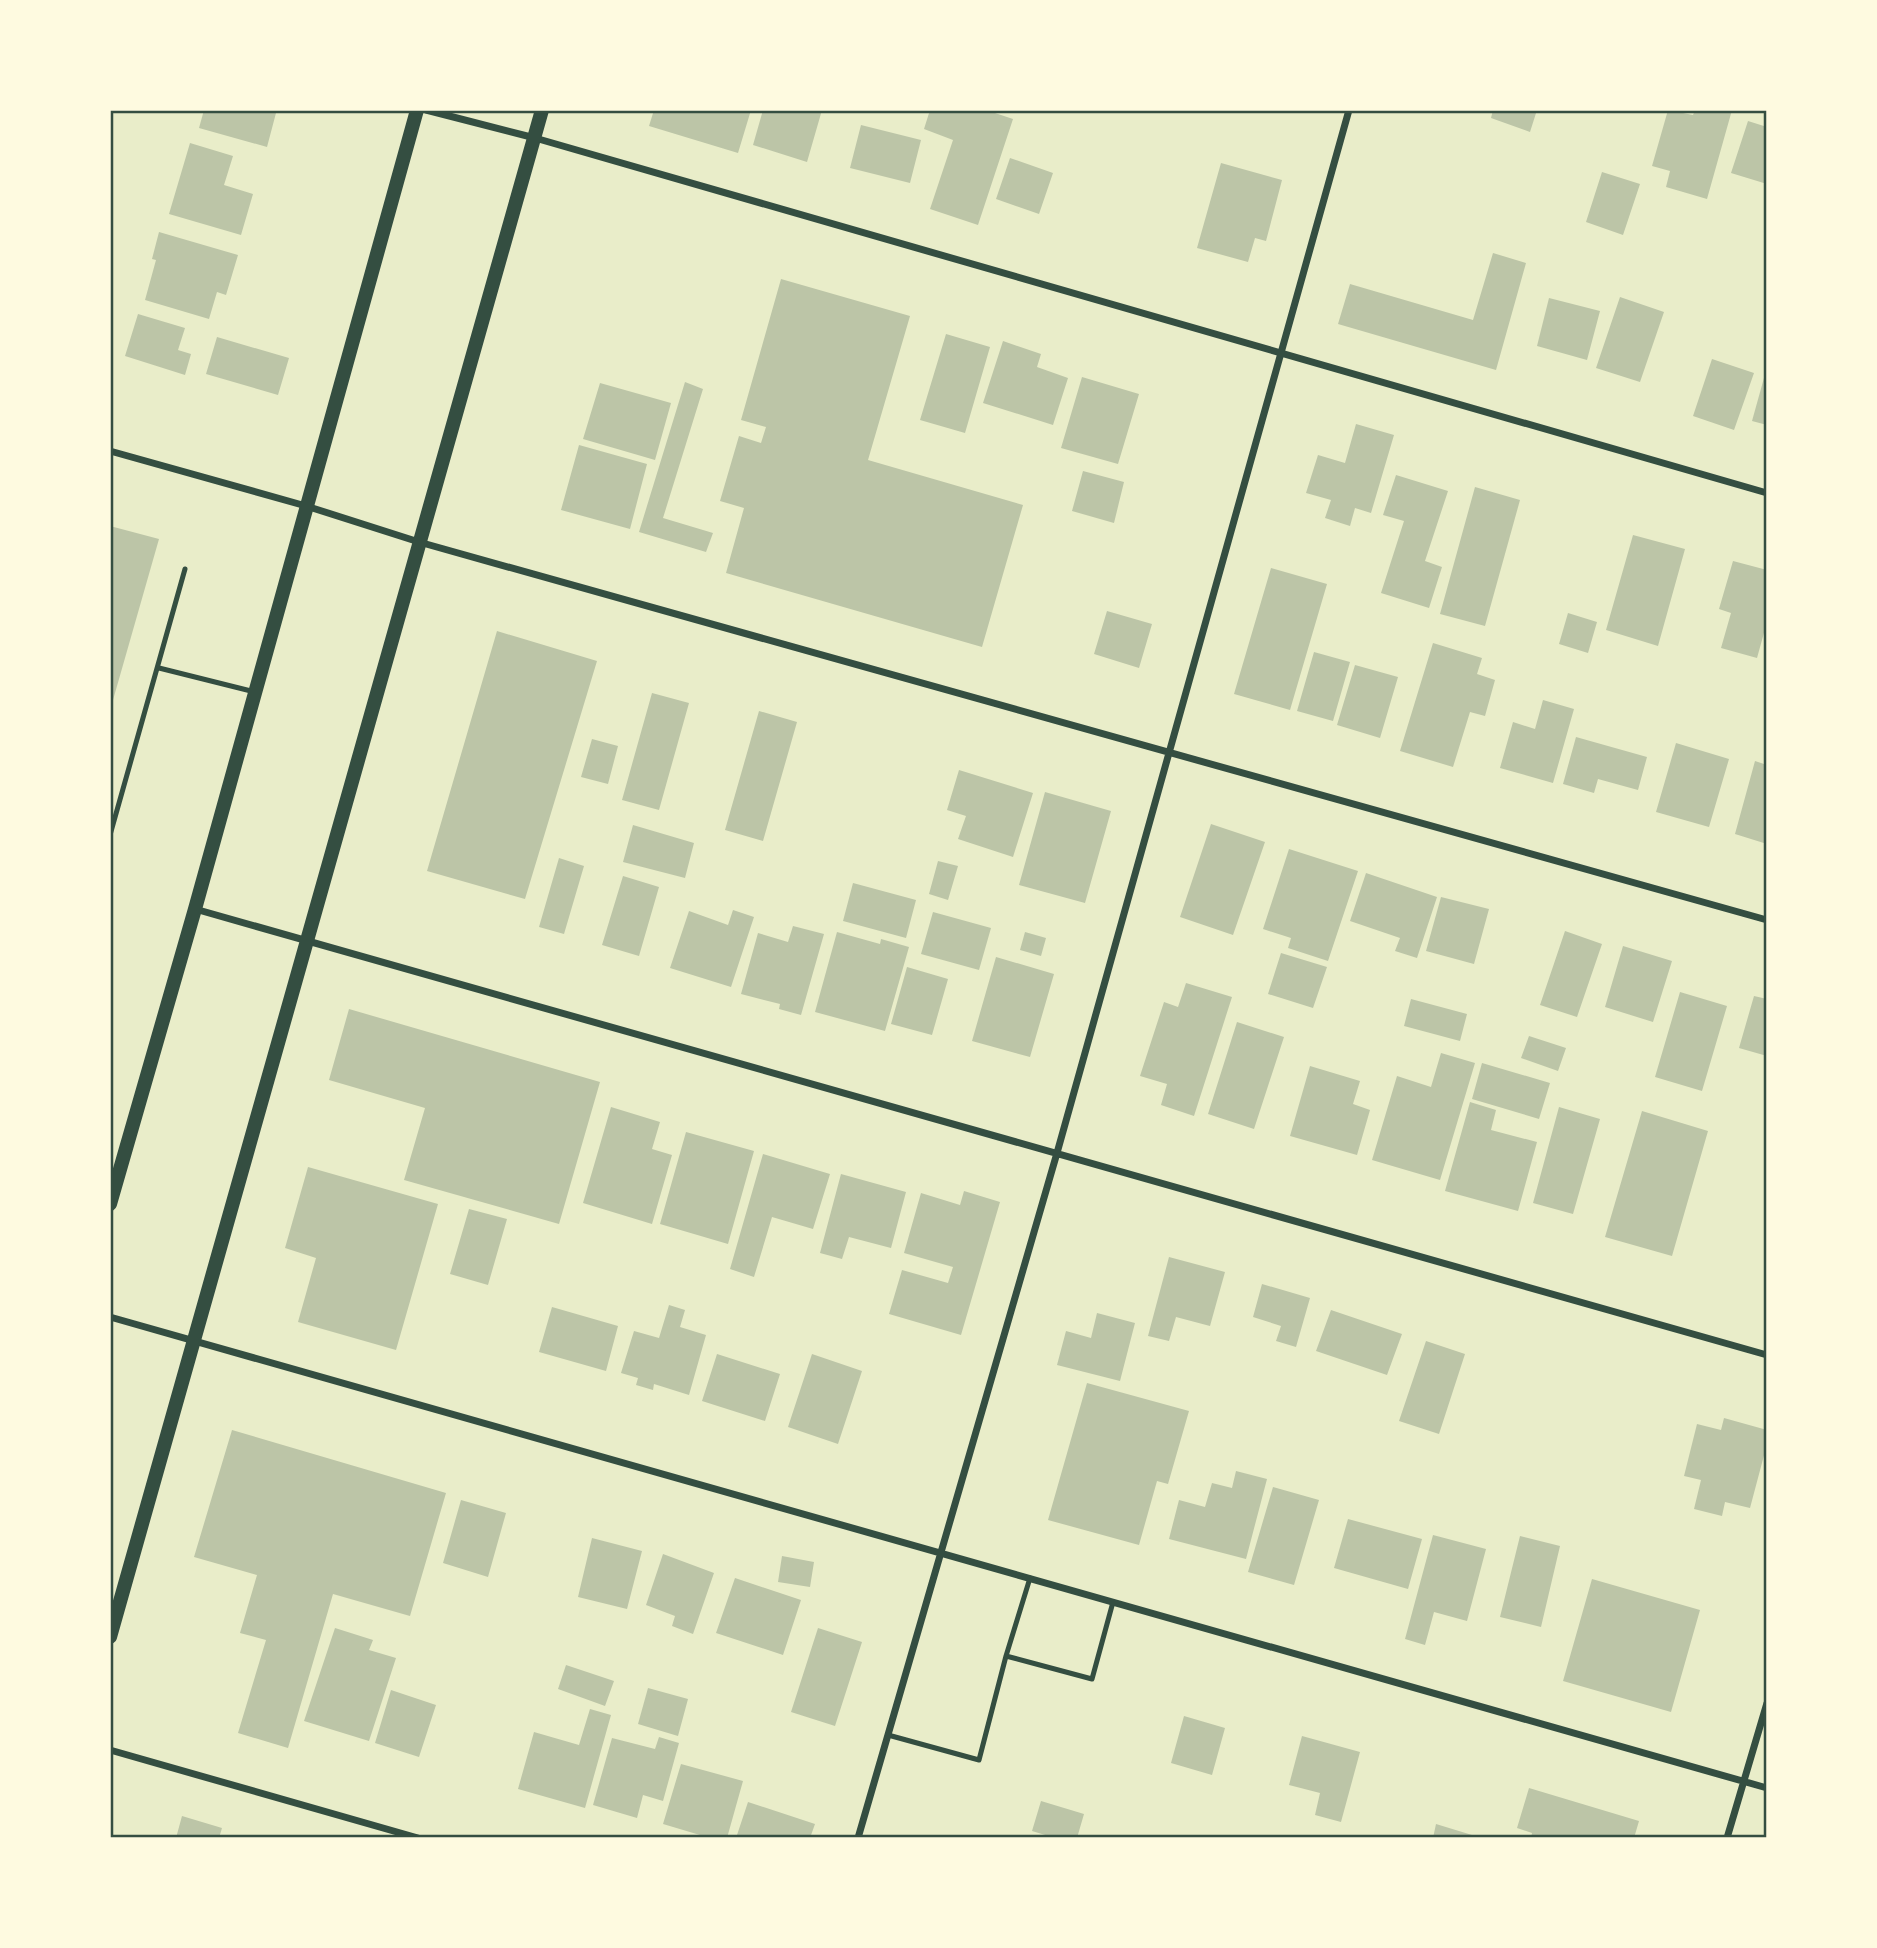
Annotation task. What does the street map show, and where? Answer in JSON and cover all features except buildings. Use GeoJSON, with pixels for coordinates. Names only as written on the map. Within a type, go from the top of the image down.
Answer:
{"type":"FeatureCollection","features":[{"type":"Feature","properties":{"kind":"main road"},"geometry":{"type":"LineString","coordinates":[[110,1203],[195,909],[416,110]]}},
{"type":"Feature","properties":{"kind":"main road"},"geometry":{"type":"LineString","coordinates":[[110,1637],[542,110]]}},
{"type":"Feature","properties":{"kind":"street"},"geometry":{"type":"LineString","coordinates":[[426,110],[535,138],[1767,493]]}},
{"type":"Feature","properties":{"kind":"street"},"geometry":{"type":"LineString","coordinates":[[858,1838],[1057,1153],[1349,110]]}},
{"type":"Feature","properties":{"kind":"street"},"geometry":{"type":"LineString","coordinates":[[110,451],[306,506],[419,542],[1767,920]]}},
{"type":"Feature","properties":{"kind":"street"},"geometry":{"type":"LineString","coordinates":[[195,909],[1767,1355]]}},
{"type":"Feature","properties":{"kind":"street"},"geometry":{"type":"LineString","coordinates":[[110,1317],[1767,1788]]}},
{"type":"Feature","properties":{"kind":"street"},"geometry":{"type":"LineString","coordinates":[[1727,1838],[1767,1703]]}},
{"type":"Feature","properties":{"kind":"street"},"geometry":{"type":"LineString","coordinates":[[110,1750],[418,1838]]}},
{"type":"Feature","properties":{"kind":"lane"},"geometry":{"type":"LineString","coordinates":[[110,835],[186,569]]}},
{"type":"Feature","properties":{"kind":"lane"},"geometry":{"type":"LineString","coordinates":[[159,668],[255,692]]}},
{"type":"Feature","properties":{"kind":"lane"},"geometry":{"type":"LineString","coordinates":[[888,1735],[979,1760],[1030,1578]]}},
{"type":"Feature","properties":{"kind":"lane"},"geometry":{"type":"LineString","coordinates":[[1006,1656],[1092,1679],[1113,1602]]}}]}
